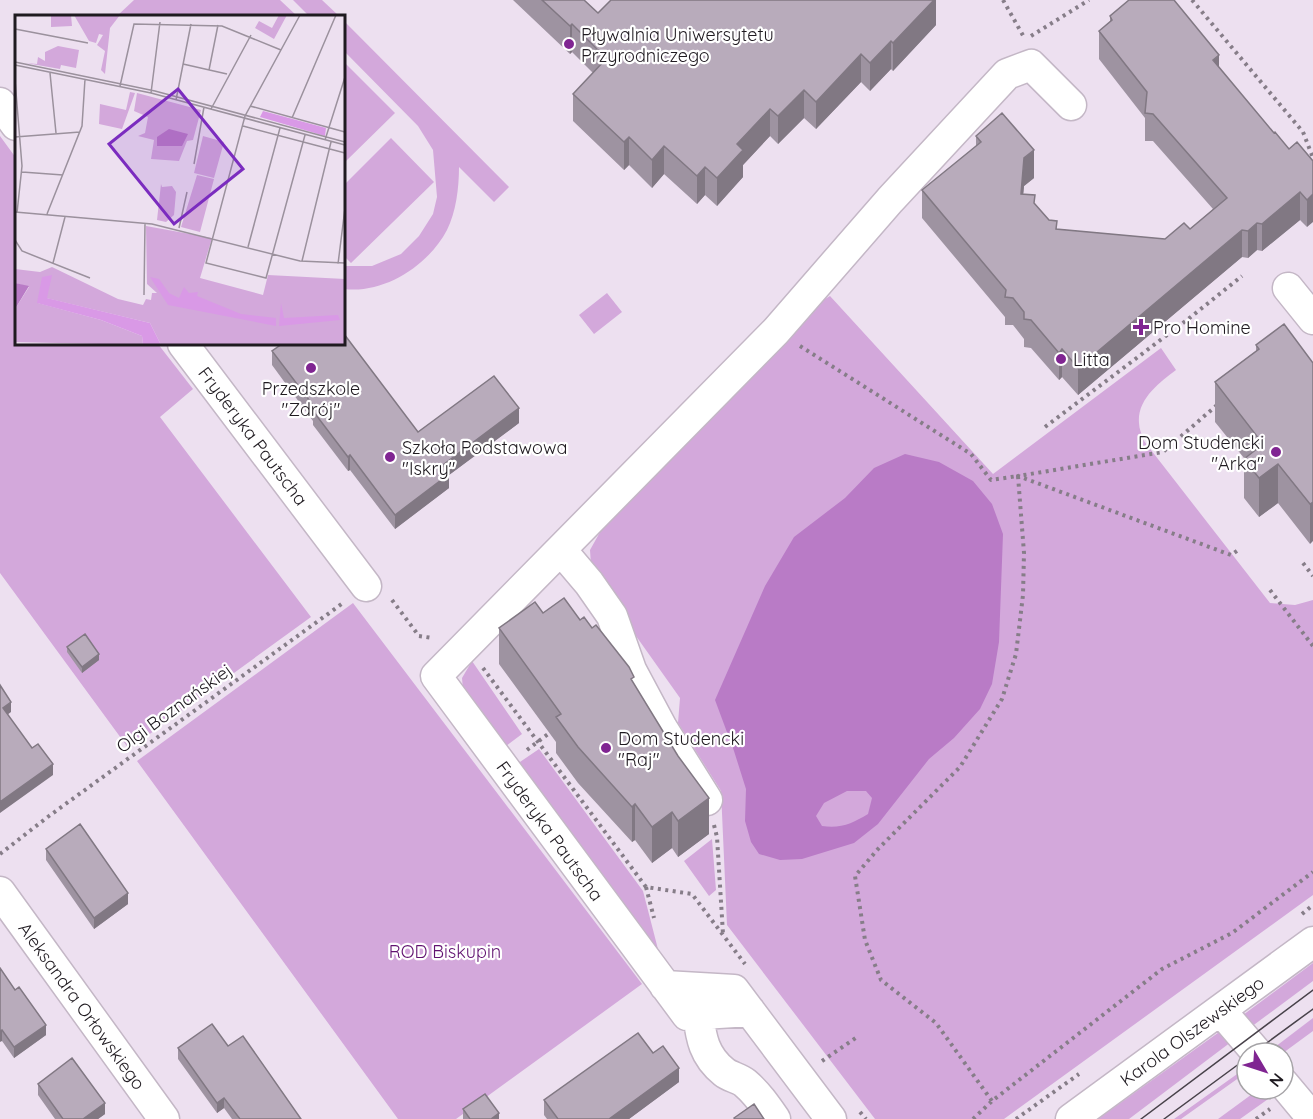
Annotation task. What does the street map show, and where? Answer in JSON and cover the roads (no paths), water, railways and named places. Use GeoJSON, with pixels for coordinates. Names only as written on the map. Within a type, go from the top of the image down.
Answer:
{"type":"FeatureCollection","features":[{"type":"Feature","properties":{"kind":"street"},"geometry":{"type":"LineString","coordinates":[[708,801],[662,728],[631,670],[612,616],[589,583],[561,550],[776,331],[890,200],[1007,74],[1031,65],[1071,105]]}},
{"type":"Feature","properties":{"kind":"street"},"geometry":{"type":"LineString","coordinates":[[0,104],[15,124]]}},
{"type":"Feature","properties":{"kind":"street"},"geometry":{"type":"LineString","coordinates":[[1288,288],[1313,319]]}},
{"type":"Feature","properties":{"kind":"street","name":"Fryderyka Pautscha"},"geometry":{"type":"LineString","coordinates":[[184,345],[366,586]]}},
{"type":"Feature","properties":{"kind":"street","name":"Fryderyka Pautscha"},"geometry":{"type":"LineString","coordinates":[[561,550],[452,660],[664,986],[687,1015],[698,1014]]}},
{"type":"Feature","properties":{"kind":"street","name":"Aleksandra Orłowskiego"},"geometry":{"type":"LineString","coordinates":[[0,892],[164,1119]]}},
{"type":"Feature","properties":{"kind":"street","name":"Karola Olszewskiego"},"geometry":{"type":"LineString","coordinates":[[1071,1119],[1313,942]]}},
{"type":"Feature","properties":{"kind":"street"},"geometry":{"type":"LineString","coordinates":[[664,986],[734,990],[831,1119]]}},
{"type":"Feature","properties":{"kind":"street"},"geometry":{"type":"LineString","coordinates":[[750,1011],[698,1014],[701,1041],[711,1059],[725,1073],[743,1081],[759,1097],[775,1119]]}},
{"type":"Feature","properties":{"kind":"street"},"geometry":{"type":"LineString","coordinates":[[1221,1011],[1247,1041]]}},
{"type":"Feature","properties":{"kind":"street"},"geometry":{"type":"LineString","coordinates":[[1295,1098],[1312,1119]]}},
{"type":"Feature","properties":{"kind":"tram line"},"geometry":{"type":"LineString","coordinates":[[1141,1119],[1313,990]]}},
{"type":"Feature","properties":{"kind":"tram line"},"geometry":{"type":"LineString","coordinates":[[1269,1041],[1313,1009]]}},
{"type":"Feature","properties":{"kind":"tram line"},"geometry":{"type":"LineString","coordinates":[[1164,1119],[1235,1067]]}},
{"type":"Feature","properties":{"kind":"place","name":"Pływalnia Uniwersytetu Przyrodniczego"},"geometry":{"type":"Point","coordinates":[569,44]}},
{"type":"Feature","properties":{"kind":"place","name":"Pro Homine"},"geometry":{"type":"Point","coordinates":[1141,327]}},
{"type":"Feature","properties":{"kind":"place","name":"Litta"},"geometry":{"type":"Point","coordinates":[1061,359]}},
{"type":"Feature","properties":{"kind":"place","name":"Przedszkole \"Zdrój\""},"geometry":{"type":"Point","coordinates":[311,368]}},
{"type":"Feature","properties":{"kind":"place","name":"Dom Studencki \"Arka\""},"geometry":{"type":"Point","coordinates":[1276,452]}},
{"type":"Feature","properties":{"kind":"place","name":"Szkoła Podstawowa \"Iskry\""},"geometry":{"type":"Point","coordinates":[390,457]}},
{"type":"Feature","properties":{"kind":"place","name":"Dom Studencki \"Raj\""},"geometry":{"type":"Point","coordinates":[606,748]}},
{"type":"Feature","properties":{"kind":"park label","name":"ROD Biskupin"},"geometry":{"type":"Point","coordinates":[445,951]}}]}
